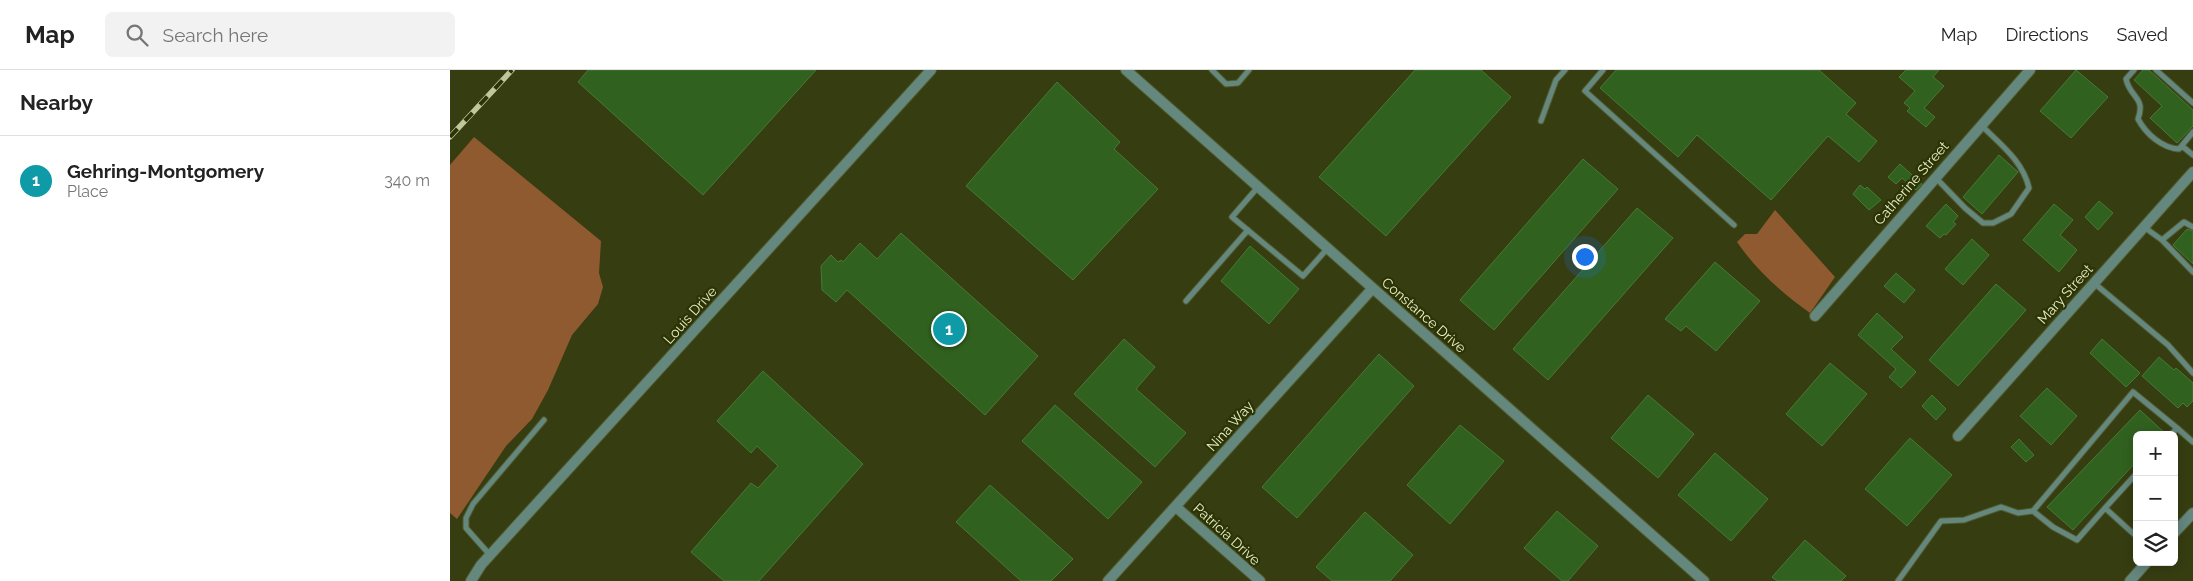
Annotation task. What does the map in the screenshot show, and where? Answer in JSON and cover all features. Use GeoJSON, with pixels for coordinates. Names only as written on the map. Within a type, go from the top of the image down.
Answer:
{"type":"FeatureCollection","features":[{"type":"Feature","properties":{"kind":"street","name":"Louis Drive"},"geometry":{"type":"LineString","coordinates":[[475,579],[491,556],[931,70]]}},
{"type":"Feature","properties":{"kind":"street","name":"Constance Drive"},"geometry":{"type":"LineString","coordinates":[[1126,70],[1704,581]]}},
{"type":"Feature","properties":{"kind":"street","name":"Catherine Street"},"geometry":{"type":"LineString","coordinates":[[1815,316],[2030,70]]}},
{"type":"Feature","properties":{"kind":"street","name":"Mary Street"},"geometry":{"type":"LineString","coordinates":[[1958,436],[2193,172]]}},
{"type":"Feature","properties":{"kind":"street","name":"Nina Way"},"geometry":{"type":"LineString","coordinates":[[1108,581],[1372,289]]}},
{"type":"Feature","properties":{"kind":"street","name":"Patricia Drive"},"geometry":{"type":"LineString","coordinates":[[1176,507],[1260,581]]}},
{"type":"Feature","properties":{"kind":"street"},"geometry":{"type":"LineString","coordinates":[[2178,529],[2193,513]]}},
{"type":"Feature","properties":{"kind":"street"},"geometry":{"type":"LineString","coordinates":[[2130,581],[2144,566]]}},
{"type":"Feature","properties":{"kind":"lane"},"geometry":{"type":"LineString","coordinates":[[1212,70],[1226,84],[1238,83],[1249,70]]}},
{"type":"Feature","properties":{"kind":"lane"},"geometry":{"type":"LineString","coordinates":[[1541,121],[1556,80],[1565,70]]}},
{"type":"Feature","properties":{"kind":"lane"},"geometry":{"type":"LineString","coordinates":[[1603,70],[1585,91],[1734,225]]}},
{"type":"Feature","properties":{"kind":"lane"},"geometry":{"type":"LineString","coordinates":[[2134,70],[2126,79],[2128,87],[2139,100],[2142,108],[2138,119],[2143,129],[2169,148],[2179,149],[2193,132]]}},
{"type":"Feature","properties":{"kind":"lane"},"geometry":{"type":"LineString","coordinates":[[2156,70],[2192,102]]}},
{"type":"Feature","properties":{"kind":"lane"},"geometry":{"type":"LineString","coordinates":[[1935,177],[1964,208],[1983,222],[1993,223],[2011,214],[2029,188],[2026,176],[2018,162],[1981,125]]}},
{"type":"Feature","properties":{"kind":"lane"},"geometry":{"type":"LineString","coordinates":[[2182,146],[2193,155]]}},
{"type":"Feature","properties":{"kind":"lane"},"geometry":{"type":"LineString","coordinates":[[1258,187],[1232,217],[1303,276],[1328,249]]}},
{"type":"Feature","properties":{"kind":"lane"},"geometry":{"type":"LineString","coordinates":[[2162,240],[2184,222],[2193,227]]}},
{"type":"Feature","properties":{"kind":"lane"},"geometry":{"type":"LineString","coordinates":[[2144,227],[2162,240],[2193,272]]}},
{"type":"Feature","properties":{"kind":"lane"},"geometry":{"type":"LineString","coordinates":[[1186,301],[1248,230]]}},
{"type":"Feature","properties":{"kind":"lane"},"geometry":{"type":"LineString","coordinates":[[2094,283],[2168,345],[2193,373]]}},
{"type":"Feature","properties":{"kind":"lane"},"geometry":{"type":"LineString","coordinates":[[1898,581],[1941,521],[1964,520],[2001,507],[2018,513],[2033,511],[2133,392],[2193,442]]}},
{"type":"Feature","properties":{"kind":"lane"},"geometry":{"type":"LineString","coordinates":[[491,556],[466,528],[466,518],[473,504],[514,453],[544,420]]}},
{"type":"Feature","properties":{"kind":"lane"},"geometry":{"type":"LineString","coordinates":[[2033,511],[2053,527],[2077,540],[2134,476]]}},
{"type":"Feature","properties":{"kind":"lane"},"geometry":{"type":"LineString","coordinates":[[2105,508],[2133,533]]}},
{"type":"Feature","properties":{"kind":"shaded area"},"geometry":{"type":"Polygon","coordinates":[[[474,137],[601,241],[599,273],[603,287],[598,304],[572,335],[548,390],[532,419],[506,446],[457,519],[450,513],[450,165],[474,137]]]}},
{"type":"Feature","properties":{"kind":"shaded area"},"geometry":{"type":"Polygon","coordinates":[[[1775,210],[1835,277],[1810,313],[1770,281],[1737,242],[1745,234],[1757,234],[1775,210]]]}},
{"type":"Feature","properties":{"kind":"building"},"geometry":{"type":"Polygon","coordinates":[[[588,70],[816,70],[703,195],[578,82],[588,70]]]}},
{"type":"Feature","properties":{"kind":"building"},"geometry":{"type":"Polygon","coordinates":[[[1415,70],[1481,70],[1511,97],[1386,236],[1319,177],[1415,70]]]}},
{"type":"Feature","properties":{"kind":"building"},"geometry":{"type":"Polygon","coordinates":[[[1616,70],[1819,70],[1856,103],[1846,114],[1877,141],[1859,162],[1828,136],[1771,200],[1697,135],[1678,157],[1600,88],[1616,70]]]}},
{"type":"Feature","properties":{"kind":"building"},"geometry":{"type":"Polygon","coordinates":[[[1906,70],[1939,70],[1933,77],[1944,86],[1924,108],[1935,117],[1926,127],[1907,111],[1910,108],[1904,103],[1915,91],[1899,77],[1906,70]]]}},
{"type":"Feature","properties":{"kind":"building"},"geometry":{"type":"Polygon","coordinates":[[[2076,70],[2108,97],[2071,138],[2040,111],[2076,70]]]}},
{"type":"Feature","properties":{"kind":"building"},"geometry":{"type":"Polygon","coordinates":[[[2143,70],[2149,70],[2193,110],[2193,126],[2177,143],[2150,118],[2162,106],[2134,80],[2143,70]]]}},
{"type":"Feature","properties":{"kind":"building"},"geometry":{"type":"Polygon","coordinates":[[[1057,82],[1120,142],[1114,149],[1158,189],[1073,280],[966,186],[1057,82]]]}},
{"type":"Feature","properties":{"kind":"building"},"geometry":{"type":"Polygon","coordinates":[[[1999,155],[2018,172],[1982,214],[1963,197],[1999,155]]]}},
{"type":"Feature","properties":{"kind":"building"},"geometry":{"type":"Polygon","coordinates":[[[1583,159],[1618,189],[1494,330],[1460,300],[1583,159]]]}},
{"type":"Feature","properties":{"kind":"building"},"geometry":{"type":"Polygon","coordinates":[[[1900,164],[1922,184],[1916,190],[1902,178],[1896,184],[1888,177],[1900,164]]]}},
{"type":"Feature","properties":{"kind":"building"},"geometry":{"type":"Polygon","coordinates":[[[1860,185],[1865,189],[1867,187],[1881,200],[1869,210],[1853,194],[1860,185]]]}},
{"type":"Feature","properties":{"kind":"building"},"geometry":{"type":"Polygon","coordinates":[[[2099,201],[2113,213],[2098,230],[2085,217],[2099,201]]]}},
{"type":"Feature","properties":{"kind":"building"},"geometry":{"type":"Polygon","coordinates":[[[1946,204],[1958,216],[1953,222],[1956,224],[1946,235],[1944,234],[1940,238],[1926,226],[1946,204]]]}},
{"type":"Feature","properties":{"kind":"building"},"geometry":{"type":"Polygon","coordinates":[[[2054,204],[2073,220],[2060,235],[2077,250],[2059,272],[2023,240],[2054,204]]]}},
{"type":"Feature","properties":{"kind":"building"},"geometry":{"type":"Polygon","coordinates":[[[1637,208],[1673,238],[1548,380],[1513,349],[1637,208]]]}},
{"type":"Feature","properties":{"kind":"building"},"geometry":{"type":"Polygon","coordinates":[[[2187,229],[2193,231],[2193,264],[2173,245],[2187,229]]]}},
{"type":"Feature","properties":{"kind":"building"},"geometry":{"type":"Polygon","coordinates":[[[901,233],[1038,356],[985,415],[847,290],[836,302],[822,290],[821,266],[831,255],[838,262],[841,260],[843,262],[860,243],[877,259],[901,233]]]}},
{"type":"Feature","properties":{"kind":"building"},"geometry":{"type":"Polygon","coordinates":[[[1972,239],[1989,255],[1963,285],[1945,269],[1972,239]]]}},
{"type":"Feature","properties":{"kind":"building"},"geometry":{"type":"Polygon","coordinates":[[[1250,246],[1299,289],[1269,324],[1221,281],[1250,246]]]}},
{"type":"Feature","properties":{"kind":"building"},"geometry":{"type":"Polygon","coordinates":[[[1715,262],[1760,301],[1716,351],[1686,326],[1681,331],[1665,319],[1715,262]]]}},
{"type":"Feature","properties":{"kind":"building"},"geometry":{"type":"Polygon","coordinates":[[[1896,273],[1915,290],[1904,303],[1884,286],[1896,273]]]}},
{"type":"Feature","properties":{"kind":"building"},"geometry":{"type":"Polygon","coordinates":[[[1996,284],[2026,310],[1958,386],[1929,360],[1996,284]]]}},
{"type":"Feature","properties":{"kind":"building"},"geometry":{"type":"Polygon","coordinates":[[[1877,313],[1903,337],[1891,349],[1916,372],[1901,388],[1889,377],[1896,369],[1858,335],[1877,313]]]}},
{"type":"Feature","properties":{"kind":"building"},"geometry":{"type":"Polygon","coordinates":[[[1124,339],[1155,367],[1136,389],[1186,433],[1155,467],[1074,394],[1124,339]]]}},
{"type":"Feature","properties":{"kind":"building"},"geometry":{"type":"Polygon","coordinates":[[[2102,339],[2140,373],[2126,387],[2090,353],[2102,339]]]}},
{"type":"Feature","properties":{"kind":"building"},"geometry":{"type":"Polygon","coordinates":[[[1379,354],[1414,386],[1297,518],[1262,487],[1379,354]]]}},
{"type":"Feature","properties":{"kind":"building"},"geometry":{"type":"Polygon","coordinates":[[[2159,357],[2174,370],[2176,368],[2193,383],[2193,401],[2187,407],[2183,403],[2178,408],[2142,376],[2159,357]]]}},
{"type":"Feature","properties":{"kind":"building"},"geometry":{"type":"Polygon","coordinates":[[[1830,363],[1867,394],[1822,446],[1786,414],[1830,363]]]}},
{"type":"Feature","properties":{"kind":"building"},"geometry":{"type":"Polygon","coordinates":[[[763,371],[863,464],[759,581],[724,581],[691,552],[751,483],[758,488],[778,466],[757,446],[751,453],[717,421],[763,371]]]}},
{"type":"Feature","properties":{"kind":"building"},"geometry":{"type":"Polygon","coordinates":[[[2047,388],[2077,416],[2051,445],[2020,416],[2047,388]]]}},
{"type":"Feature","properties":{"kind":"building"},"geometry":{"type":"Polygon","coordinates":[[[1648,395],[1694,434],[1658,478],[1611,438],[1648,395]]]}},
{"type":"Feature","properties":{"kind":"building"},"geometry":{"type":"Polygon","coordinates":[[[1932,395],[1946,409],[1936,420],[1922,406],[1932,395]]]}},
{"type":"Feature","properties":{"kind":"building"},"geometry":{"type":"Polygon","coordinates":[[[1055,405],[1142,482],[1108,519],[1022,441],[1055,405]]]}},
{"type":"Feature","properties":{"kind":"building"},"geometry":{"type":"Polygon","coordinates":[[[2140,410],[2163,431],[2133,431],[2133,465],[2073,530],[2047,507],[2140,410]]]}},
{"type":"Feature","properties":{"kind":"building"},"geometry":{"type":"Polygon","coordinates":[[[1460,425],[1504,461],[1450,524],[1407,485],[1460,425]]]}},
{"type":"Feature","properties":{"kind":"building"},"geometry":{"type":"Polygon","coordinates":[[[1910,438],[1952,475],[1907,526],[1865,489],[1910,438]]]}},
{"type":"Feature","properties":{"kind":"building"},"geometry":{"type":"Polygon","coordinates":[[[2019,439],[2034,455],[2026,462],[2011,447],[2019,439]]]}},
{"type":"Feature","properties":{"kind":"building"},"geometry":{"type":"Polygon","coordinates":[[[1715,453],[1768,499],[1731,541],[1678,495],[1715,453]]]}},
{"type":"Feature","properties":{"kind":"building"},"geometry":{"type":"Polygon","coordinates":[[[990,485],[1073,559],[1051,581],[1021,581],[956,522],[990,485]]]}},
{"type":"Feature","properties":{"kind":"building"},"geometry":{"type":"Polygon","coordinates":[[[1557,511],[1598,546],[1568,581],[1562,581],[1524,548],[1557,511]]]}},
{"type":"Feature","properties":{"kind":"building"},"geometry":{"type":"Polygon","coordinates":[[[1365,512],[1413,555],[1390,581],[1332,581],[1316,567],[1365,512]]]}},
{"type":"Feature","properties":{"kind":"building"},"geometry":{"type":"Polygon","coordinates":[[[1805,540],[1846,576],[1841,581],[1777,581],[1772,577],[1805,540]]]}},
{"type":"Feature","properties":{"kind":"railway"},"geometry":{"type":"LineString","coordinates":[[450,137],[512,70]]}},
{"type":"Feature","properties":{"kind":"place","name":"Gehring-Montgomery"},"geometry":{"type":"Point","coordinates":[949,329]}}]}
